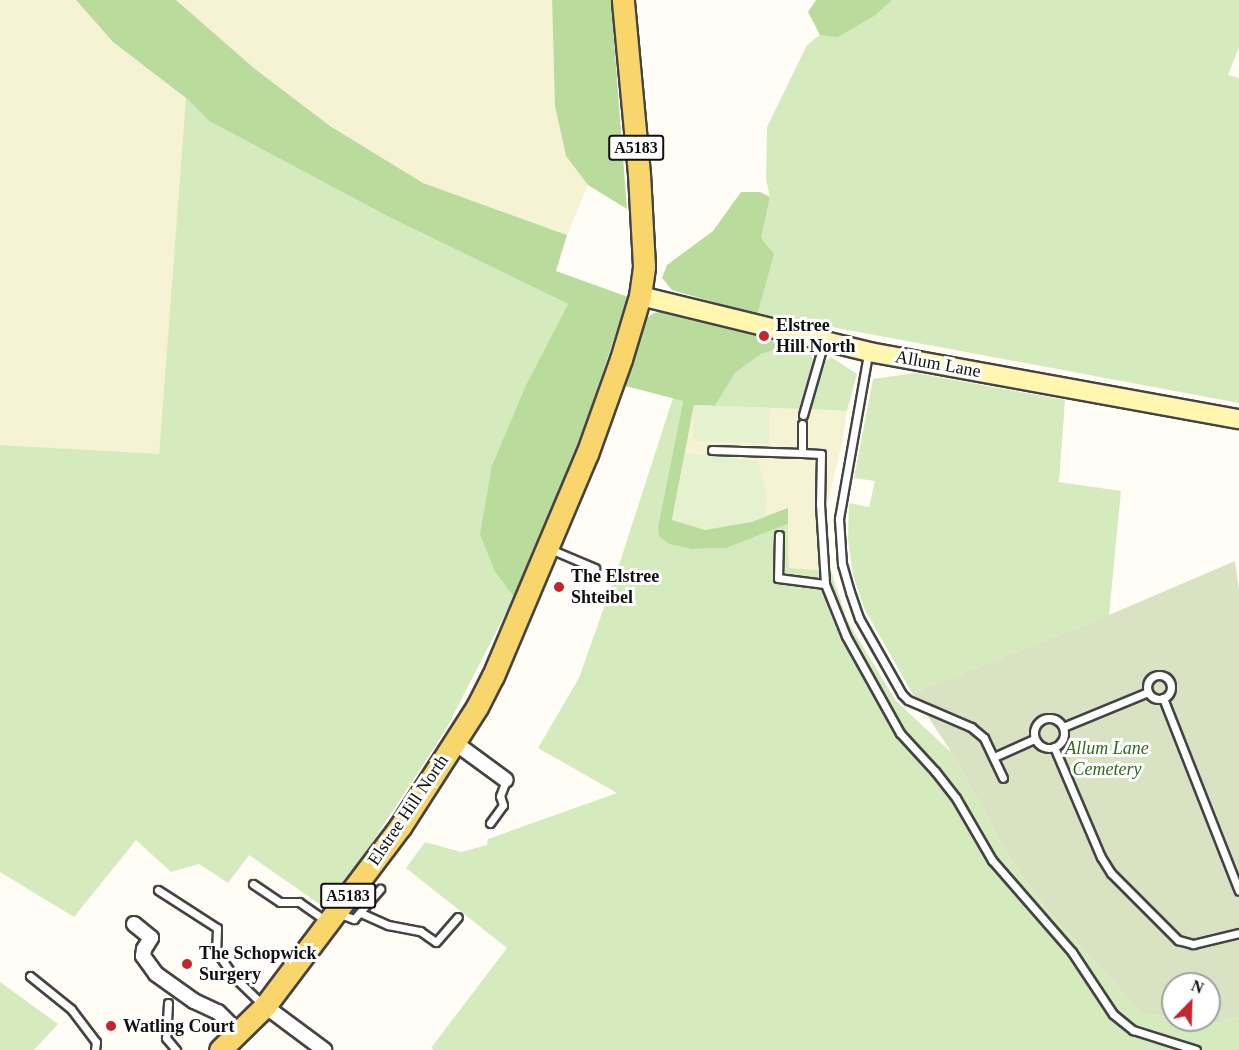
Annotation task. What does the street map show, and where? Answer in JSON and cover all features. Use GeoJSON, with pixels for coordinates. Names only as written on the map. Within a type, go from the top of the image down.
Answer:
{"type":"FeatureCollection","features":[{"type":"Feature","properties":{"kind":"main road","name":"A5183"},"geometry":{"type":"LineString","coordinates":[[623,0],[639,174],[644,266],[640,296]]}},
{"type":"Feature","properties":{"kind":"main road","name":"Allum Lane"},"geometry":{"type":"LineString","coordinates":[[640,296],[869,352],[1239,419]]}},
{"type":"Feature","properties":{"kind":"main road","name":"Elstree Hill North"},"geometry":{"type":"LineString","coordinates":[[265,1006],[400,827],[493,676],[587,454],[621,359],[640,296]]}},
{"type":"Feature","properties":{"kind":"main road","name":"A5183"},"geometry":{"type":"LineString","coordinates":[[220,1050],[265,1006]]}},
{"type":"Feature","properties":{"kind":"street","name":"Elstree Hill North"},"geometry":{"type":"LineString","coordinates":[[454,742],[506,780]]}},
{"type":"Feature","properties":{"kind":"street"},"geometry":{"type":"LineString","coordinates":[[134,924],[152,938],[143,956],[156,974],[194,1001],[218,1012],[239,1033]]}},
{"type":"Feature","properties":{"kind":"street"},"geometry":{"type":"LineString","coordinates":[[265,1006],[324,1050]]}},
{"type":"Feature","properties":{"kind":"lane"},"geometry":{"type":"LineString","coordinates":[[803,415],[824,342]]}},
{"type":"Feature","properties":{"kind":"lane"},"geometry":{"type":"LineString","coordinates":[[869,352],[839,519],[842,564],[850,592],[859,618],[902,694],[908,700],[971,727],[984,738],[1003,778]]}},
{"type":"Feature","properties":{"kind":"lane"},"geometry":{"type":"LineString","coordinates":[[802,424],[802,453]]}},
{"type":"Feature","properties":{"kind":"lane"},"geometry":{"type":"LineString","coordinates":[[712,450],[821,454],[820,504],[825,584],[846,636],[900,733],[956,798],[992,860],[1072,952],[1113,1014],[1133,1030],[1196,1050]]}},
{"type":"Feature","properties":{"kind":"lane"},"geometry":{"type":"LineString","coordinates":[[779,535],[778,578],[825,584]]}},
{"type":"Feature","properties":{"kind":"lane"},"geometry":{"type":"LineString","coordinates":[[549,548],[595,568]]}},
{"type":"Feature","properties":{"kind":"lane"},"geometry":{"type":"LineString","coordinates":[[1155,675],[1161,675],[1169,681],[1170,690],[1163,698],[1154,698],[1148,692],[1148,682],[1155,675]]}},
{"type":"Feature","properties":{"kind":"lane"},"geometry":{"type":"LineString","coordinates":[[1063,727],[1148,692]]}},
{"type":"Feature","properties":{"kind":"lane"},"geometry":{"type":"LineString","coordinates":[[1163,698],[1239,891]]}},
{"type":"Feature","properties":{"kind":"lane"},"geometry":{"type":"LineString","coordinates":[[1043,719],[1054,719],[1063,727],[1063,739],[1054,747],[1043,747],[1034,739],[1034,727],[1043,719]]}},
{"type":"Feature","properties":{"kind":"lane"},"geometry":{"type":"LineString","coordinates":[[994,757],[1034,739]]}},
{"type":"Feature","properties":{"kind":"lane"},"geometry":{"type":"LineString","coordinates":[[1054,747],[1101,857],[1111,873],[1178,940],[1193,944],[1239,933]]}},
{"type":"Feature","properties":{"kind":"lane"},"geometry":{"type":"LineString","coordinates":[[490,823],[502,805],[500,796],[506,780]]}},
{"type":"Feature","properties":{"kind":"lane"},"geometry":{"type":"LineString","coordinates":[[253,884],[280,902],[299,902],[332,918],[354,919],[380,889]]}},
{"type":"Feature","properties":{"kind":"lane"},"geometry":{"type":"LineString","coordinates":[[158,890],[217,928],[216,951],[234,977],[265,1006]]}},
{"type":"Feature","properties":{"kind":"lane"},"geometry":{"type":"LineString","coordinates":[[361,913],[388,925],[420,931],[436,942],[458,917]]}},
{"type":"Feature","properties":{"kind":"lane"},"geometry":{"type":"LineString","coordinates":[[30,976],[71,1009],[96,1042],[95,1050]]}},
{"type":"Feature","properties":{"kind":"lane"},"geometry":{"type":"LineString","coordinates":[[168,1003],[166,1038],[176,1050]]}},
{"type":"Feature","properties":{"kind":"shaded area"},"geometry":{"type":"Polygon","coordinates":[[[0,0],[76,0],[113,42],[186,98],[159,455],[0,445],[0,0]]]}},
{"type":"Feature","properties":{"kind":"shaded area"},"geometry":{"type":"Polygon","coordinates":[[[176,0],[552,0],[555,106],[566,156],[588,185],[567,235],[423,183],[330,126],[255,69],[176,0]]]}},
{"type":"Feature","properties":{"kind":"shaded area"},"geometry":{"type":"Polygon","coordinates":[[[694,405],[847,411],[843,439],[827,505],[831,571],[789,568],[788,509],[751,522],[672,520],[694,405]]]}},
{"type":"Feature","properties":{"kind":"green space"},"geometry":{"type":"Polygon","coordinates":[[[76,0],[176,0],[255,69],[330,126],[423,183],[567,235],[556,271],[628,297],[586,422],[526,577],[514,597],[495,572],[480,534],[492,465],[526,385],[568,304],[389,217],[209,121],[186,98],[113,42],[76,0]]]}},
{"type":"Feature","properties":{"kind":"green space"},"geometry":{"type":"Polygon","coordinates":[[[552,0],[611,0],[627,209],[588,185],[566,156],[555,106],[552,0]]]}},
{"type":"Feature","properties":{"kind":"green space"},"geometry":{"type":"Polygon","coordinates":[[[816,0],[892,0],[874,16],[838,37],[820,35],[808,12],[816,0]]]}},
{"type":"Feature","properties":{"kind":"green space"},"geometry":{"type":"Polygon","coordinates":[[[864,0],[1239,0],[1239,47],[1228,75],[1239,78],[1239,403],[741,310],[770,197],[766,179],[767,127],[807,45],[864,0]]]}},
{"type":"Feature","properties":{"kind":"green space"},"geometry":{"type":"Polygon","coordinates":[[[186,98],[209,121],[389,217],[568,304],[526,385],[492,465],[495,572],[514,597],[445,731],[328,910],[249,855],[228,883],[199,864],[171,872],[136,840],[74,917],[0,872],[0,445],[159,454],[186,98]]]}},
{"type":"Feature","properties":{"kind":"green space"},"geometry":{"type":"Polygon","coordinates":[[[741,192],[760,192],[770,197],[761,238],[774,254],[757,315],[672,290],[662,278],[667,265],[713,231],[741,192]]]}},
{"type":"Feature","properties":{"kind":"green space"},"geometry":{"type":"Polygon","coordinates":[[[664,311],[791,345],[761,354],[735,373],[715,406],[694,405],[672,520],[751,522],[788,508],[788,524],[726,548],[691,549],[669,544],[659,536],[658,527],[683,401],[622,385],[647,318],[654,313],[664,311]]]}},
{"type":"Feature","properties":{"kind":"green space"},"geometry":{"type":"Polygon","coordinates":[[[791,345],[810,350],[814,364],[800,409],[715,406],[735,373],[761,354],[791,345]]]}},
{"type":"Feature","properties":{"kind":"green space"},"geometry":{"type":"Polygon","coordinates":[[[831,357],[857,374],[847,411],[807,409],[821,365],[831,357]]]}},
{"type":"Feature","properties":{"kind":"green space"},"geometry":{"type":"Polygon","coordinates":[[[915,373],[1065,400],[1059,482],[1121,491],[1109,615],[912,693],[864,608],[853,575],[848,539],[849,503],[869,507],[875,481],[854,478],[873,379],[915,373]]]}},
{"type":"Feature","properties":{"kind":"green space"},"geometry":{"type":"Polygon","coordinates":[[[673,398],[683,401],[658,527],[669,544],[691,549],[725,548],[788,524],[789,568],[831,571],[847,620],[896,701],[952,753],[1008,856],[1042,904],[1141,1013],[1161,1016],[1161,1032],[1221,1032],[1221,1022],[1239,1017],[1239,1050],[434,1050],[431,1048],[507,948],[406,868],[425,842],[461,852],[487,845],[488,839],[617,793],[538,748],[579,678],[620,562],[673,398]]]}},
{"type":"Feature","properties":{"kind":"green space"},"geometry":{"type":"Polygon","coordinates":[[[694,405],[770,408],[769,444],[693,441],[694,405]]]}},
{"type":"Feature","properties":{"kind":"green space"},"geometry":{"type":"Polygon","coordinates":[[[685,453],[758,461],[767,493],[765,517],[751,522],[705,530],[672,520],[685,453]]]}},
{"type":"Feature","properties":{"kind":"green space","name":"Allum Lane Cemetery"},"geometry":{"type":"Polygon","coordinates":[[[1235,561],[1239,591],[1239,1017],[1221,1022],[1221,972],[1161,972],[1161,1016],[1141,1013],[1042,904],[1008,856],[952,753],[912,693],[1109,615],[1235,561]]]}},
{"type":"Feature","properties":{"kind":"green space"},"geometry":{"type":"Polygon","coordinates":[[[0,982],[58,1024],[34,1050],[0,1050],[0,982]]]}},
{"type":"Feature","properties":{"kind":"place","name":"Elstree Hill North"},"geometry":{"type":"Point","coordinates":[764,336]}},
{"type":"Feature","properties":{"kind":"place","name":"The Elstree Shteibel"},"geometry":{"type":"Point","coordinates":[559,587]}},
{"type":"Feature","properties":{"kind":"place","name":"The Schopwick Surgery"},"geometry":{"type":"Point","coordinates":[187,964]}},
{"type":"Feature","properties":{"kind":"place","name":"Watling Court"},"geometry":{"type":"Point","coordinates":[111,1026]}}]}
